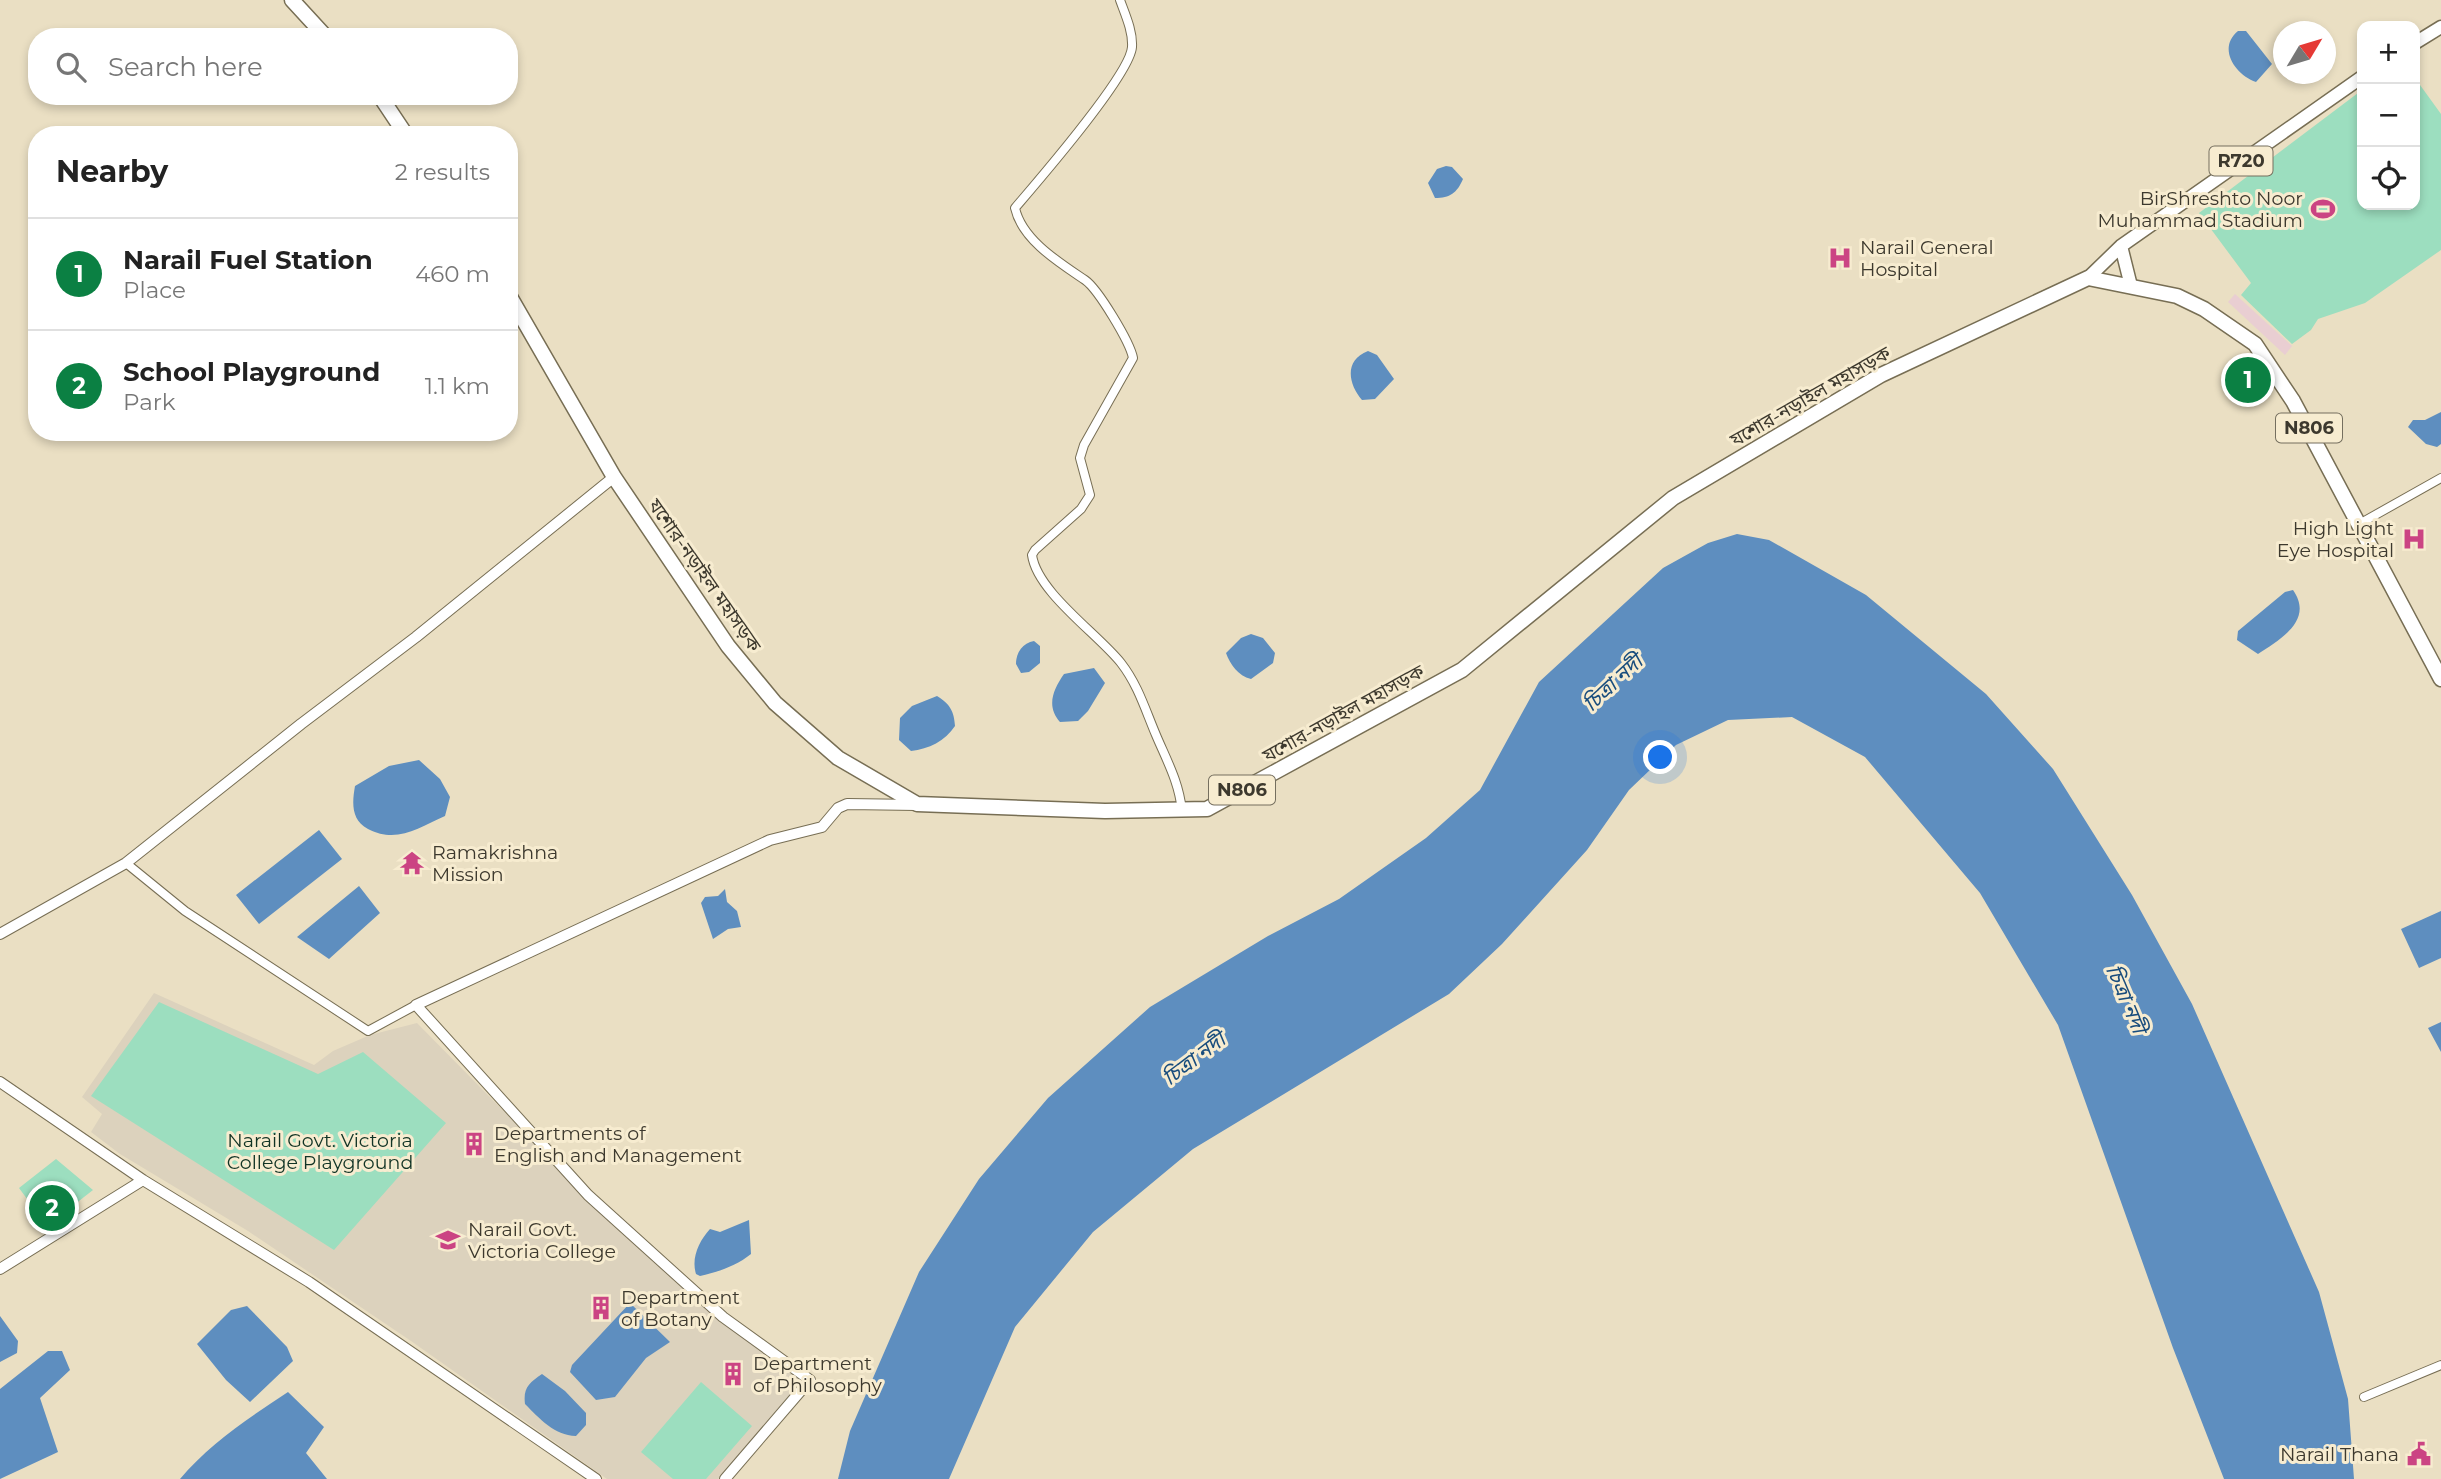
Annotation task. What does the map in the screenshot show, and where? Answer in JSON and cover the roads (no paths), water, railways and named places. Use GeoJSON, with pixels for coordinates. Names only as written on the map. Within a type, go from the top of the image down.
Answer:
{"type":"FeatureCollection","features":[{"type":"Feature","properties":{"kind":"highway"},"geometry":{"type":"LineString","coordinates":[[292,0],[318,28]]}},
{"type":"Feature","properties":{"kind":"highway"},"geometry":{"type":"LineString","coordinates":[[386,105],[400,126]]}},
{"type":"Feature","properties":{"kind":"highway","name":"যশোর-নড়াইল মহাসড়ক"},"geometry":{"type":"LineString","coordinates":[[518,311],[614,477],[727,646],[775,703],[838,758],[918,804],[1014,809],[1182,811],[1207,809],[1462,670],[1673,498],[1860,388],[2026,304],[2088,278]]}},
{"type":"Feature","properties":{"kind":"highway","name":"N806"},"geometry":{"type":"LineString","coordinates":[[2088,278],[2177,296],[2255,344],[2294,401],[2361,523],[2441,679]]}},
{"type":"Feature","properties":{"kind":"main road"},"geometry":{"type":"LineString","coordinates":[[2420,40],[2441,27]]}},
{"type":"Feature","properties":{"kind":"main road","name":"R720"},"geometry":{"type":"LineString","coordinates":[[2088,278],[2121,246],[2357,81]]}},
{"type":"Feature","properties":{"kind":"main road"},"geometry":{"type":"LineString","coordinates":[[2121,246],[2131,286]]}},
{"type":"Feature","properties":{"kind":"street"},"geometry":{"type":"LineString","coordinates":[[1120,0],[1127,18],[1132,48],[1106,95],[1015,208],[1018,220],[1056,262],[1090,285],[1126,339],[1133,358],[1084,445],[1080,458],[1090,495],[1082,509],[1032,555],[1039,574],[1067,609],[1121,662],[1144,698],[1180,788],[1182,811]]}},
{"type":"Feature","properties":{"kind":"street"},"geometry":{"type":"LineString","coordinates":[[0,934],[126,863],[416,637],[614,477]]}},
{"type":"Feature","properties":{"kind":"street"},"geometry":{"type":"LineString","coordinates":[[2361,523],[2441,478]]}},
{"type":"Feature","properties":{"kind":"street"},"geometry":{"type":"LineString","coordinates":[[126,863],[185,911],[368,1031],[416,1005],[770,840],[822,827],[838,807],[846,804],[918,804]]}},
{"type":"Feature","properties":{"kind":"street"},"geometry":{"type":"LineString","coordinates":[[416,1005],[588,1195],[723,1317],[810,1380],[725,1479]]}},
{"type":"Feature","properties":{"kind":"street"},"geometry":{"type":"LineString","coordinates":[[0,1082],[143,1180],[320,1289],[596,1479]]}},
{"type":"Feature","properties":{"kind":"street"},"geometry":{"type":"LineString","coordinates":[[0,1269],[143,1180]]}},
{"type":"Feature","properties":{"kind":"street"},"geometry":{"type":"LineString","coordinates":[[2364,1397],[2441,1365]]}},
{"type":"Feature","properties":{"kind":"water"},"geometry":{"type":"Polygon","coordinates":[[[2238,31],[2246,31],[2272,64],[2256,82],[2241,73],[2231,60],[2229,45],[2238,31]]]}},
{"type":"Feature","properties":{"kind":"water"},"geometry":{"type":"Polygon","coordinates":[[[1452,167],[1463,179],[1452,194],[1435,198],[1428,183],[1437,169],[1452,167]]]}},
{"type":"Feature","properties":{"kind":"water"},"geometry":{"type":"Polygon","coordinates":[[[1368,351],[1377,355],[1394,379],[1375,399],[1362,400],[1351,380],[1351,373],[1355,360],[1368,351]]]}},
{"type":"Feature","properties":{"kind":"water"},"geometry":{"type":"Polygon","coordinates":[[[2441,412],[2441,444],[2437,447],[2426,444],[2408,427],[2413,420],[2425,420],[2441,412]]]}},
{"type":"Feature","properties":{"kind":"water","name":"চিত্রা নদী"},"geometry":{"type":"Polygon","coordinates":[[[1737,534],[1769,540],[1866,595],[1986,694],[2053,769],[2132,895],[2192,1004],[2319,1292],[2348,1399],[2354,1479],[2224,1479],[2173,1348],[2058,1025],[1980,893],[1865,757],[1792,717],[1728,720],[1676,745],[1629,790],[1587,850],[1502,944],[1449,994],[1193,1149],[1093,1232],[1015,1327],[949,1479],[838,1479],[850,1431],[919,1272],[979,1179],[1048,1098],[1150,1007],[1268,936],[1339,899],[1426,838],[1480,790],[1539,682],[1663,568],[1708,543],[1737,534]]]}},
{"type":"Feature","properties":{"kind":"water"},"geometry":{"type":"Polygon","coordinates":[[[2293,590],[2300,611],[2292,628],[2285,635],[2258,654],[2237,640],[2238,631],[2285,592],[2293,590]]]}},
{"type":"Feature","properties":{"kind":"water"},"geometry":{"type":"Polygon","coordinates":[[[1251,634],[1263,638],[1275,653],[1273,663],[1251,679],[1235,669],[1226,653],[1241,638],[1251,634]]]}},
{"type":"Feature","properties":{"kind":"water"},"geometry":{"type":"Polygon","coordinates":[[[1034,641],[1040,646],[1040,663],[1029,672],[1021,673],[1016,664],[1017,656],[1023,646],[1034,641]]]}},
{"type":"Feature","properties":{"kind":"water"},"geometry":{"type":"Polygon","coordinates":[[[1094,668],[1105,683],[1088,711],[1078,721],[1060,722],[1052,704],[1060,680],[1064,674],[1094,668]]]}},
{"type":"Feature","properties":{"kind":"water"},"geometry":{"type":"Polygon","coordinates":[[[937,696],[950,708],[955,726],[936,743],[911,751],[899,740],[900,718],[912,706],[937,696]]]}},
{"type":"Feature","properties":{"kind":"water"},"geometry":{"type":"Polygon","coordinates":[[[419,760],[440,779],[450,797],[445,816],[398,835],[379,833],[362,825],[354,810],[355,786],[389,766],[419,760]]]}},
{"type":"Feature","properties":{"kind":"water"},"geometry":{"type":"Polygon","coordinates":[[[319,830],[342,859],[259,924],[236,895],[319,830]]]}},
{"type":"Feature","properties":{"kind":"water"},"geometry":{"type":"Polygon","coordinates":[[[359,886],[380,913],[329,959],[297,937],[359,886]]]}},
{"type":"Feature","properties":{"kind":"water"},"geometry":{"type":"Polygon","coordinates":[[[725,889],[727,902],[737,911],[741,927],[728,929],[713,939],[701,903],[705,897],[718,896],[725,889]]]}},
{"type":"Feature","properties":{"kind":"water"},"geometry":{"type":"Polygon","coordinates":[[[2441,911],[2441,958],[2419,968],[2401,929],[2441,911]]]}},
{"type":"Feature","properties":{"kind":"water"},"geometry":{"type":"Polygon","coordinates":[[[2441,1022],[2441,1052],[2428,1028],[2441,1022]]]}},
{"type":"Feature","properties":{"kind":"water"},"geometry":{"type":"Polygon","coordinates":[[[749,1220],[751,1254],[720,1270],[700,1276],[696,1274],[697,1250],[710,1229],[720,1232],[749,1220]]]}},
{"type":"Feature","properties":{"kind":"water"},"geometry":{"type":"Polygon","coordinates":[[[630,1303],[670,1342],[646,1358],[615,1397],[596,1400],[570,1372],[572,1365],[630,1303]]]}},
{"type":"Feature","properties":{"kind":"water"},"geometry":{"type":"Polygon","coordinates":[[[247,1306],[287,1347],[293,1361],[250,1402],[226,1380],[197,1344],[231,1310],[247,1306]]]}},
{"type":"Feature","properties":{"kind":"water"},"geometry":{"type":"Polygon","coordinates":[[[0,1316],[18,1341],[17,1353],[0,1362],[0,1316]]]}},
{"type":"Feature","properties":{"kind":"water"},"geometry":{"type":"Polygon","coordinates":[[[48,1351],[62,1351],[70,1370],[40,1398],[58,1452],[0,1479],[0,1389],[48,1351]]]}},
{"type":"Feature","properties":{"kind":"water"},"geometry":{"type":"Polygon","coordinates":[[[542,1374],[565,1391],[586,1413],[586,1425],[576,1436],[554,1429],[525,1404],[528,1386],[542,1374]]]}},
{"type":"Feature","properties":{"kind":"water"},"geometry":{"type":"Polygon","coordinates":[[[288,1392],[324,1427],[306,1453],[327,1479],[180,1479],[217,1443],[288,1392]]]}},
{"type":"Feature","properties":{"kind":"place","name":"BirShreshto Noor Muhammad Stadium"},"geometry":{"type":"Point","coordinates":[2323,209]}},
{"type":"Feature","properties":{"kind":"place","name":"Narail General Hospital"},"geometry":{"type":"Point","coordinates":[1840,258]}},
{"type":"Feature","properties":{"kind":"place","name":"Narail Fuel Station"},"geometry":{"type":"Point","coordinates":[2248,380]}},
{"type":"Feature","properties":{"kind":"place","name":"High Light Eye Hospital"},"geometry":{"type":"Point","coordinates":[2414,539]}},
{"type":"Feature","properties":{"kind":"place","name":"Ramakrishna Mission"},"geometry":{"type":"Point","coordinates":[412,863]}},
{"type":"Feature","properties":{"kind":"place","name":"Departments of English and Management"},"geometry":{"type":"Point","coordinates":[474,1144]}},
{"type":"Feature","properties":{"kind":"place","name":"School Playground"},"geometry":{"type":"Point","coordinates":[52,1208]}},
{"type":"Feature","properties":{"kind":"place","name":"Narail Govt. Victoria College"},"geometry":{"type":"Point","coordinates":[448,1240]}},
{"type":"Feature","properties":{"kind":"place","name":"Department of Botany"},"geometry":{"type":"Point","coordinates":[601,1308]}},
{"type":"Feature","properties":{"kind":"place","name":"Department of Philosophy"},"geometry":{"type":"Point","coordinates":[733,1374]}},
{"type":"Feature","properties":{"kind":"place","name":"Narail Thana"},"geometry":{"type":"Point","coordinates":[2419,1454]}},
{"type":"Feature","properties":{"kind":"park label","name":"Narail Govt. Victoria College Playground"},"geometry":{"type":"Point","coordinates":[320,1151]}}]}
